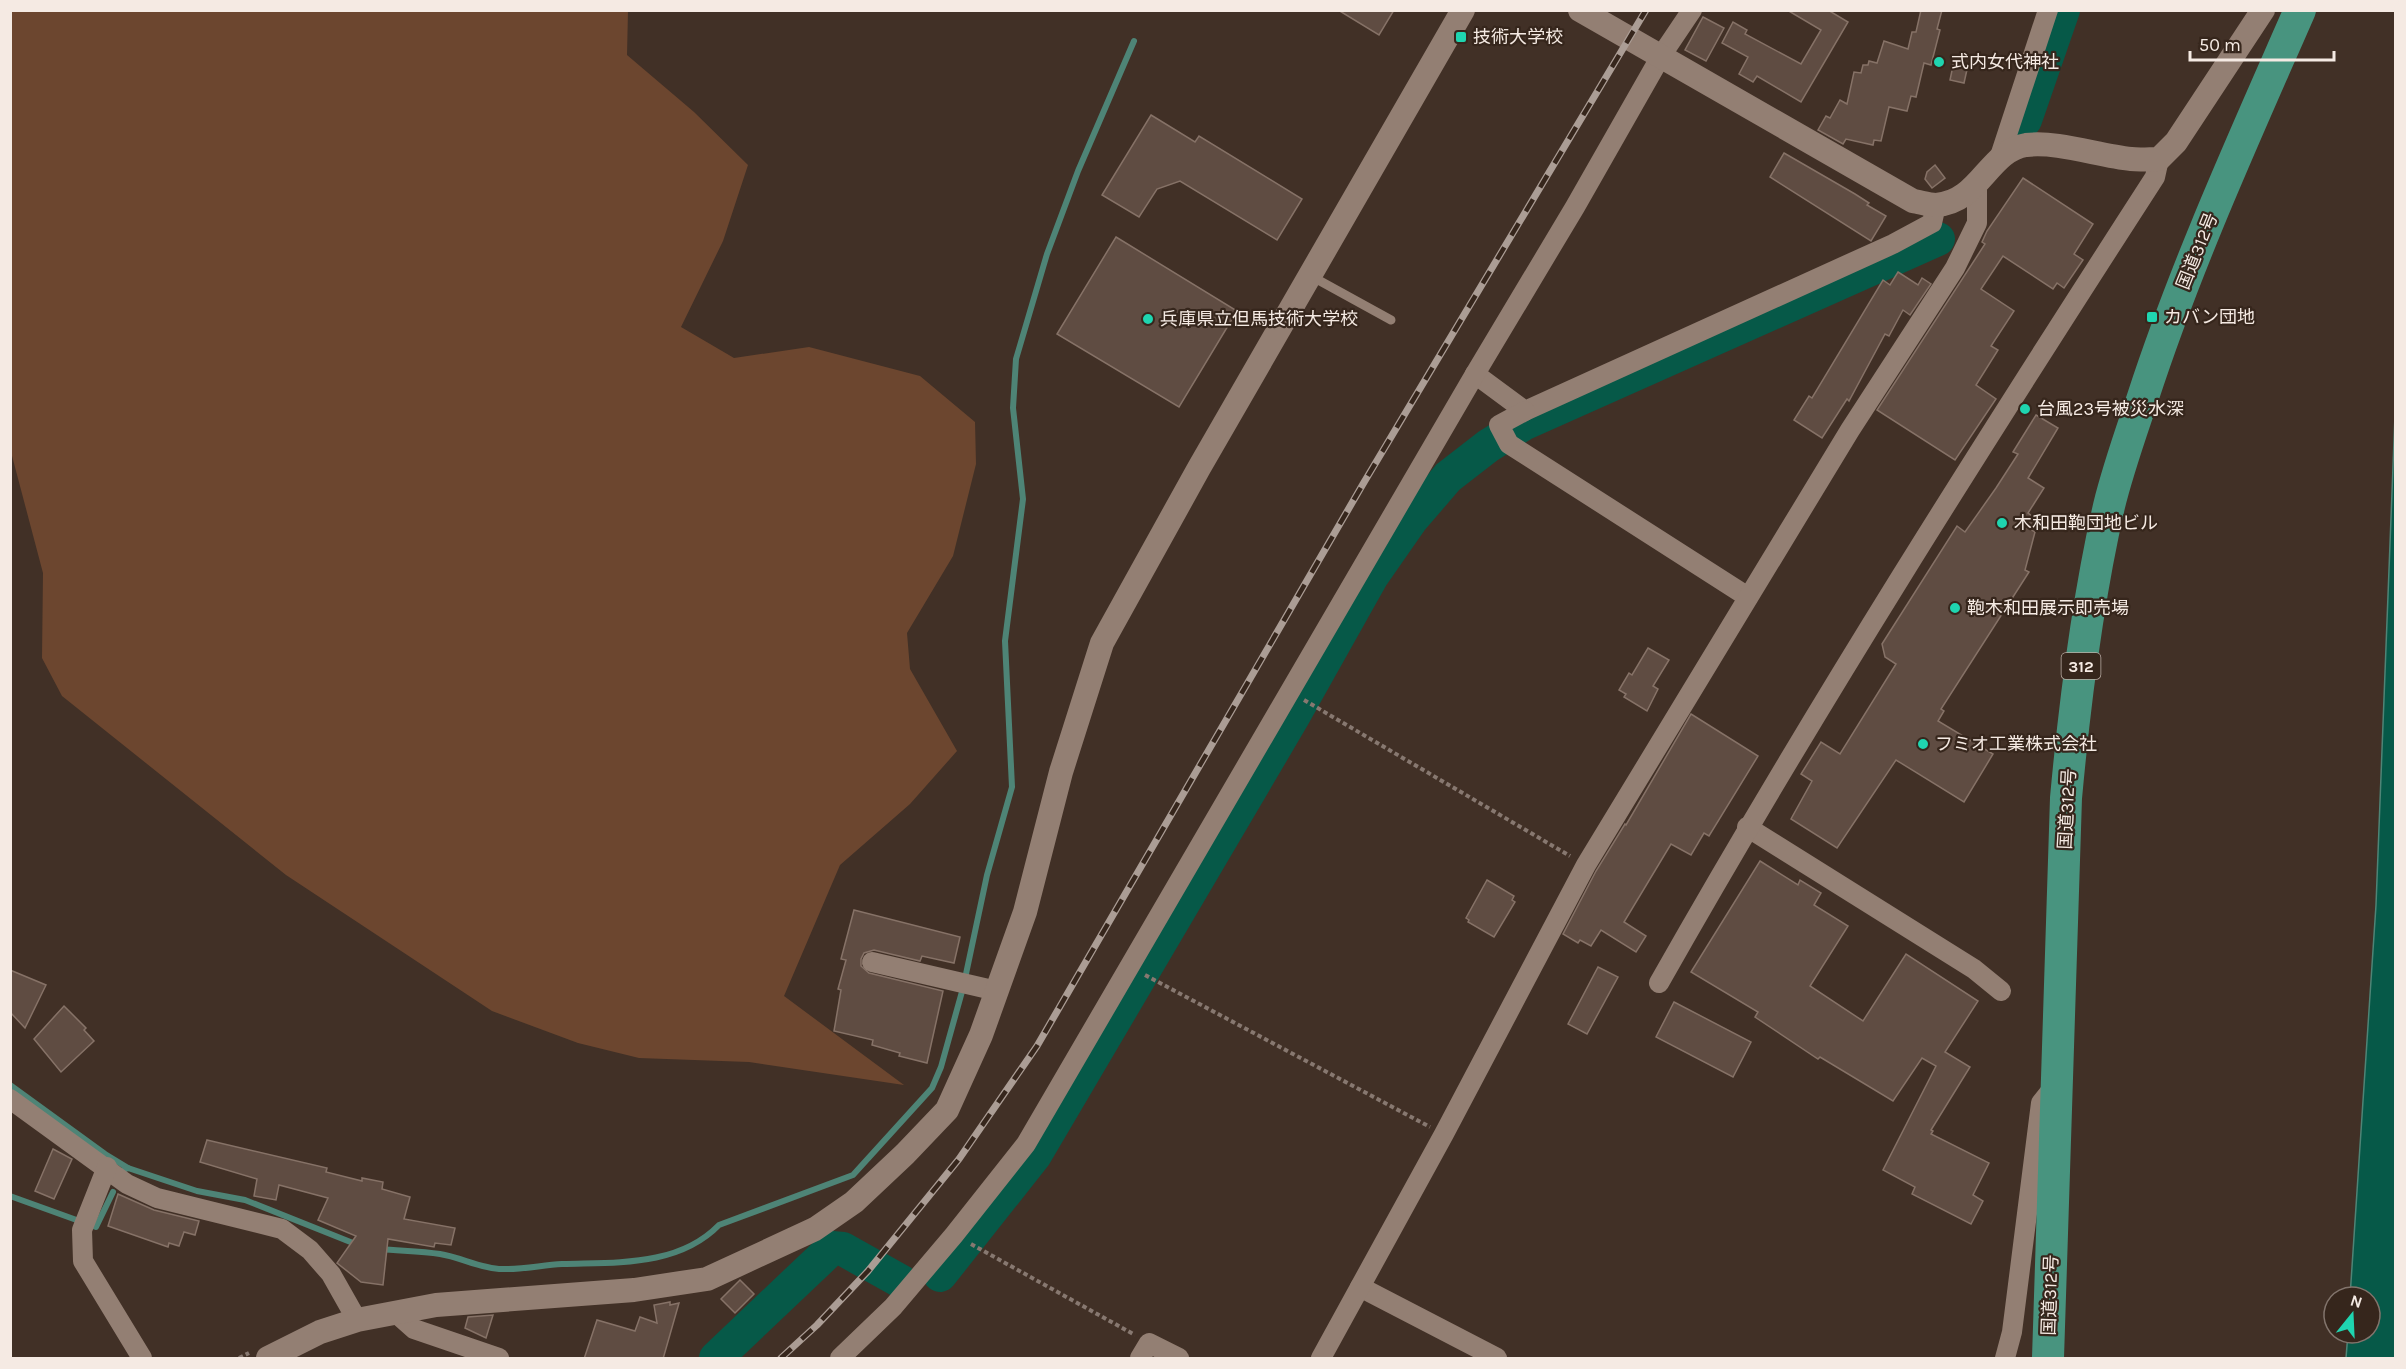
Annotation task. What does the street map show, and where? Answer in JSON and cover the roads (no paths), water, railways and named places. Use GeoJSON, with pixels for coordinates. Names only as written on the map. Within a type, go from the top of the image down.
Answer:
{"type":"FeatureCollection","features":[{"type":"Feature","properties":{"kind":"highway","name":"国道312号"},"geometry":{"type":"LineString","coordinates":[[2048,1359],[2066,808],[2072,728],[2109,504],[2163,336],[2187,273],[2300,10]]}},
{"type":"Feature","properties":{"kind":"street"},"geometry":{"type":"LineString","coordinates":[[263,1353],[357,1320],[436,1305],[634,1290],[707,1280],[815,1229],[854,1202],[947,1110],[981,1035],[1025,912],[1060,772],[1102,642],[1463,10]]}},
{"type":"Feature","properties":{"kind":"street"},"geometry":{"type":"LineString","coordinates":[[1580,10],[1913,201],[1936,205],[1957,198],[1977,185],[2000,156],[2049,10]]}},
{"type":"Feature","properties":{"kind":"street"},"geometry":{"type":"LineString","coordinates":[[840,1359],[893,1307],[1026,1144],[1474,374],[1575,207],[1661,56],[1692,10]]}},
{"type":"Feature","properties":{"kind":"street"},"geometry":{"type":"LineString","coordinates":[[1659,983],[1747,827],[2002,416],[2156,177],[2159,159],[2176,142],[2263,10]]}},
{"type":"Feature","properties":{"kind":"street"},"geometry":{"type":"LineString","coordinates":[[2000,156],[2025,145],[2057,147],[2133,160],[2159,159]]}},
{"type":"Feature","properties":{"kind":"street"},"geometry":{"type":"LineString","coordinates":[[1321,1359],[1444,1134],[1586,865],[1850,430],[1955,268],[1977,223],[1977,185]]}},
{"type":"Feature","properties":{"kind":"street"},"geometry":{"type":"LineString","coordinates":[[1748,597],[1505,436],[1499,426],[1526,411],[1893,244],[1932,223],[1936,205]]}},
{"type":"Feature","properties":{"kind":"street"},"geometry":{"type":"LineString","coordinates":[[1474,374],[1526,411]]}},
{"type":"Feature","properties":{"kind":"street"},"geometry":{"type":"LineString","coordinates":[[1747,827],[1974,969],[2001,992]]}},
{"type":"Feature","properties":{"kind":"street"},"geometry":{"type":"LineString","coordinates":[[872,962],[997,991]]}},
{"type":"Feature","properties":{"kind":"street"},"geometry":{"type":"LineString","coordinates":[[2005,1359],[2012,1332],[2041,1103],[2057,1083]]}},
{"type":"Feature","properties":{"kind":"street"},"geometry":{"type":"LineString","coordinates":[[10,1099],[127,1184],[157,1198],[282,1229],[310,1250],[331,1274],[357,1320]]}},
{"type":"Feature","properties":{"kind":"street"},"geometry":{"type":"LineString","coordinates":[[106,1167],[84,1225],[82,1261],[142,1359]]}},
{"type":"Feature","properties":{"kind":"street"},"geometry":{"type":"LineString","coordinates":[[1360,1287],[1497,1359]]}},
{"type":"Feature","properties":{"kind":"street"},"geometry":{"type":"LineString","coordinates":[[396,1313],[414,1329],[499,1359]]}},
{"type":"Feature","properties":{"kind":"street"},"geometry":{"type":"LineString","coordinates":[[1145,1351],[1179,1359]]}},
{"type":"Feature","properties":{"kind":"lane"},"geometry":{"type":"LineString","coordinates":[[1310,276],[1391,320]]}},
{"type":"Feature","properties":{"kind":"water"},"geometry":{"type":"Polygon","coordinates":[[[2395,415],[2395,1358],[2346,1358],[2347,1345],[2382,1345],[2382,1285],[2351,1285],[2376,905],[2395,415]]]}},
{"type":"Feature","properties":{"kind":"waterway"},"geometry":{"type":"LineString","coordinates":[[2025,120],[2063,10]]}},
{"type":"Feature","properties":{"kind":"waterway"},"geometry":{"type":"LineString","coordinates":[[380,1249],[440,1254],[502,1269],[625,1262],[666,1255],[685,1249],[703,1239],[719,1225],[853,1175],[932,1088],[941,1067],[963,988],[987,875],[1012,787],[1005,641],[1023,499],[1013,408],[1016,359],[1047,254],[1078,171],[1134,41]]}},
{"type":"Feature","properties":{"kind":"waterway"},"geometry":{"type":"LineString","coordinates":[[940,1275],[1035,1155],[1294,715],[1372,576],[1411,520],[1448,477],[1488,446],[1523,424],[1938,239]]}},
{"type":"Feature","properties":{"kind":"waterway"},"geometry":{"type":"LineString","coordinates":[[10,1085],[128,1168]]}},
{"type":"Feature","properties":{"kind":"waterway"},"geometry":{"type":"LineString","coordinates":[[123,1170],[128,1168],[197,1191],[245,1200],[358,1245]]}},
{"type":"Feature","properties":{"kind":"waterway"},"geometry":{"type":"LineString","coordinates":[[10,1196],[96,1227],[113,1192]]}},
{"type":"Feature","properties":{"kind":"waterway"},"geometry":{"type":"LineString","coordinates":[[716,1358],[832,1248],[843,1249],[902,1282]]}},
{"type":"Feature","properties":{"kind":"railway"},"geometry":{"type":"LineString","coordinates":[[781,1358],[817,1325],[868,1271],[959,1159],[1037,1046],[1363,484],[1646,10]]}},
{"type":"Feature","properties":{"kind":"place","name":"技術大学校"},"geometry":{"type":"Point","coordinates":[1461,37]}},
{"type":"Feature","properties":{"kind":"place","name":"式内女代神社"},"geometry":{"type":"Point","coordinates":[1939,62]}},
{"type":"Feature","properties":{"kind":"place","name":"カバン団地"},"geometry":{"type":"Point","coordinates":[2152,317]}},
{"type":"Feature","properties":{"kind":"place","name":"兵庫県立但馬技術大学校"},"geometry":{"type":"Point","coordinates":[1148,319]}},
{"type":"Feature","properties":{"kind":"place","name":"台風23号被災水深"},"geometry":{"type":"Point","coordinates":[2025,409]}},
{"type":"Feature","properties":{"kind":"place","name":"木和田鞄団地ビル"},"geometry":{"type":"Point","coordinates":[2002,523]}},
{"type":"Feature","properties":{"kind":"place","name":"鞄木和田展示即売場"},"geometry":{"type":"Point","coordinates":[1955,608]}},
{"type":"Feature","properties":{"kind":"place","name":"フミオ工業株式会社"},"geometry":{"type":"Point","coordinates":[1923,744]}}]}
